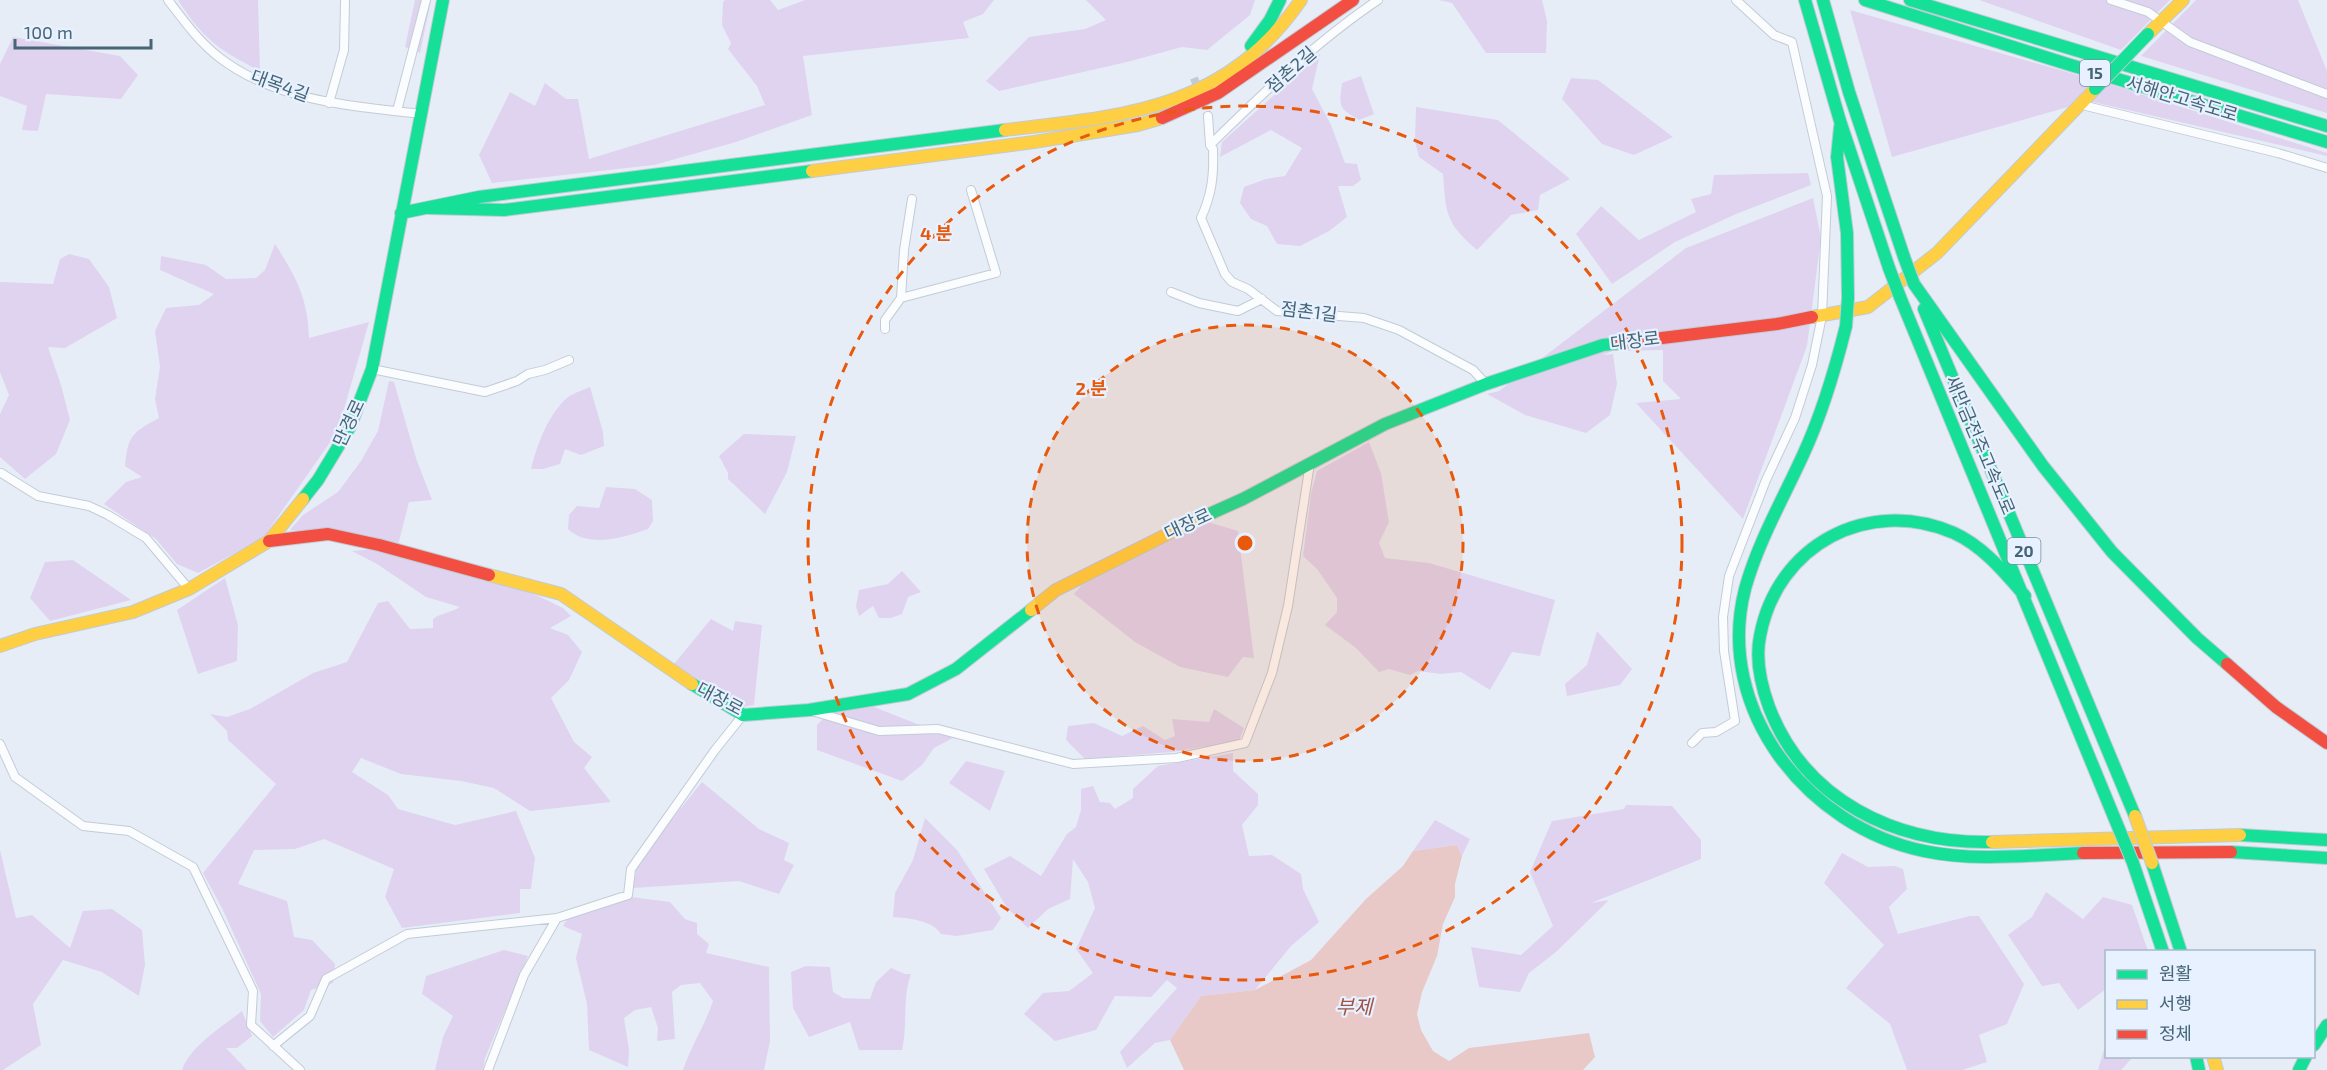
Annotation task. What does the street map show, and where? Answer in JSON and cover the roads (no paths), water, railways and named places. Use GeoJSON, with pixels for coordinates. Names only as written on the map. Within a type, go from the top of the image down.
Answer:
{"type":"FeatureCollection","features":[{"type":"Feature","properties":{"kind":"main road","name":"만경로"},"geometry":{"type":"LineString","coordinates":[[0,646],[35,634],[133,612],[189,589],[269,541],[318,480],[350,427],[372,369],[442,0]]}},
{"type":"Feature","properties":{"kind":"main road"},"geometry":{"type":"LineString","coordinates":[[1192,92],[1216,76],[1249,48],[1265,28],[1280,0]]}},
{"type":"Feature","properties":{"kind":"main road"},"geometry":{"type":"LineString","coordinates":[[401,213],[480,197],[876,144],[1098,118],[1143,110],[1220,79],[1245,62],[1285,23],[1301,0]]}},
{"type":"Feature","properties":{"kind":"main road"},"geometry":{"type":"LineString","coordinates":[[1239,79],[1287,32],[1310,0]]}},
{"type":"Feature","properties":{"kind":"main road"},"geometry":{"type":"LineString","coordinates":[[428,208],[504,210],[1034,142],[1138,125],[1169,116],[1218,93],[1353,0]]}},
{"type":"Feature","properties":{"kind":"main road","name":"새만금전주고속도로"},"geometry":{"type":"LineString","coordinates":[[1805,0],[1840,121],[1889,268],[2133,863],[2163,950]]}},
{"type":"Feature","properties":{"kind":"main road","name":"새만금전주고속도로"},"geometry":{"type":"LineString","coordinates":[[1823,0],[1849,92],[1914,284],[2135,816],[2181,950]]}},
{"type":"Feature","properties":{"kind":"main road","name":"서해안고속도로"},"geometry":{"type":"LineString","coordinates":[[1865,0],[2327,142]]}},
{"type":"Feature","properties":{"kind":"main road","name":"서해안고속도로"},"geometry":{"type":"LineString","coordinates":[[1910,0],[2327,126]]}},
{"type":"Feature","properties":{"kind":"main road","name":"대장로"},"geometry":{"type":"LineString","coordinates":[[269,541],[328,534],[379,545],[561,594],[670,671],[743,715],[809,710],[908,694],[956,669],[1056,590],[1177,528],[1243,499],[1385,424],[1486,384],[1603,345],[1777,324],[1868,307],[1937,253],[2182,0]]}},
{"type":"Feature","properties":{"kind":"main road"},"geometry":{"type":"LineString","coordinates":[[1840,121],[1837,157],[1846,234],[1848,298],[1846,326],[1822,413],[1766,533],[1750,574],[1741,607],[1738,638],[1747,700],[1756,723],[1794,776],[1826,806],[1861,831],[1898,846],[1928,853],[1981,857],[2105,852],[2206,852],[2327,858]]}},
{"type":"Feature","properties":{"kind":"main road"},"geometry":{"type":"LineString","coordinates":[[1914,284],[2043,466],[2112,552],[2196,638],[2276,707],[2327,743]]}},
{"type":"Feature","properties":{"kind":"main road"},"geometry":{"type":"LineString","coordinates":[[2025,596],[1986,554],[1954,533],[1921,522],[1890,519],[1862,522],[1836,531],[1815,543],[1796,559],[1779,581],[1768,604],[1758,639],[1760,670],[1766,702],[1781,733],[1799,760],[1825,787],[1872,819],[1903,831],[1938,838],[1980,842],[2207,836],[2327,840]]}},
{"type":"Feature","properties":{"kind":"main road"},"geometry":{"type":"LineString","coordinates":[[2315,1042],[2327,1025]]}},
{"type":"Feature","properties":{"kind":"street","name":"대목4길"},"geometry":{"type":"LineString","coordinates":[[168,0],[195,34],[220,58],[266,83],[329,103],[422,114]]}},
{"type":"Feature","properties":{"kind":"street"},"geometry":{"type":"LineString","coordinates":[[397,111],[426,0]]}},
{"type":"Feature","properties":{"kind":"street","name":"점촌2길"},"geometry":{"type":"LineString","coordinates":[[1210,146],[1289,70],[1378,0]]}},
{"type":"Feature","properties":{"kind":"street"},"geometry":{"type":"LineString","coordinates":[[1692,743],[1702,734],[1716,732],[1735,720],[1724,651],[1723,617],[1729,576],[1766,480],[1795,418],[1812,365],[1822,316],[1827,196],[1792,42],[1774,35],[1736,0]]}},
{"type":"Feature","properties":{"kind":"street"},"geometry":{"type":"LineString","coordinates":[[2111,0],[2148,12],[2190,42],[2327,94]]}},
{"type":"Feature","properties":{"kind":"street"},"geometry":{"type":"LineString","coordinates":[[329,103],[344,50],[345,2]]}},
{"type":"Feature","properties":{"kind":"street"},"geometry":{"type":"LineString","coordinates":[[2078,105],[2278,153],[2327,168]]}},
{"type":"Feature","properties":{"kind":"street","name":"점촌1길"},"geometry":{"type":"LineString","coordinates":[[1208,116],[1214,176],[1210,199],[1201,218],[1225,274],[1232,282],[1248,289],[1277,311],[1364,318],[1399,330],[1473,370],[1486,384]]}},
{"type":"Feature","properties":{"kind":"street"},"geometry":{"type":"LineString","coordinates":[[901,298],[996,273],[970,190]]}},
{"type":"Feature","properties":{"kind":"street"},"geometry":{"type":"LineString","coordinates":[[885,329],[885,320],[901,298],[904,250],[912,199]]}},
{"type":"Feature","properties":{"kind":"street"},"geometry":{"type":"LineString","coordinates":[[1171,292],[1199,303],[1238,311],[1262,299]]}},
{"type":"Feature","properties":{"kind":"street"},"geometry":{"type":"LineString","coordinates":[[372,369],[485,392],[569,360]]}},
{"type":"Feature","properties":{"kind":"street"},"geometry":{"type":"LineString","coordinates":[[809,710],[879,731],[938,729],[1073,764],[1177,758],[1245,743],[1272,673],[1288,606],[1310,463]]}},
{"type":"Feature","properties":{"kind":"street"},"geometry":{"type":"LineString","coordinates":[[1,473],[38,496],[89,506],[146,538],[189,589]]}},
{"type":"Feature","properties":{"kind":"street"},"geometry":{"type":"LineString","coordinates":[[273,1046],[310,1016],[326,980],[407,934],[557,918],[628,895],[630,869],[715,750],[743,715]]}},
{"type":"Feature","properties":{"kind":"street"},"geometry":{"type":"LineString","coordinates":[[0,744],[15,777],[83,826],[129,831],[193,867],[253,991],[251,1025],[300,1070]]}},
{"type":"Feature","properties":{"kind":"street"},"geometry":{"type":"LineString","coordinates":[[488,1070],[524,975],[557,918]]}},
{"type":"Feature","properties":{"kind":"water","name":"부제"},"geometry":{"type":"Polygon","coordinates":[[[1457,845],[1462,856],[1455,884],[1455,897],[1443,924],[1437,956],[1422,992],[1417,1014],[1421,1030],[1433,1051],[1449,1061],[1469,1048],[1589,1033],[1595,1057],[1583,1070],[1184,1070],[1170,1040],[1201,996],[1255,990],[1311,960],[1366,899],[1403,866],[1413,851],[1457,845]]]}},
{"type":"Feature","properties":{"kind":"tunnel"},"geometry":{"type":"LineString","coordinates":[[1194,78],[1208,116]]}}]}
